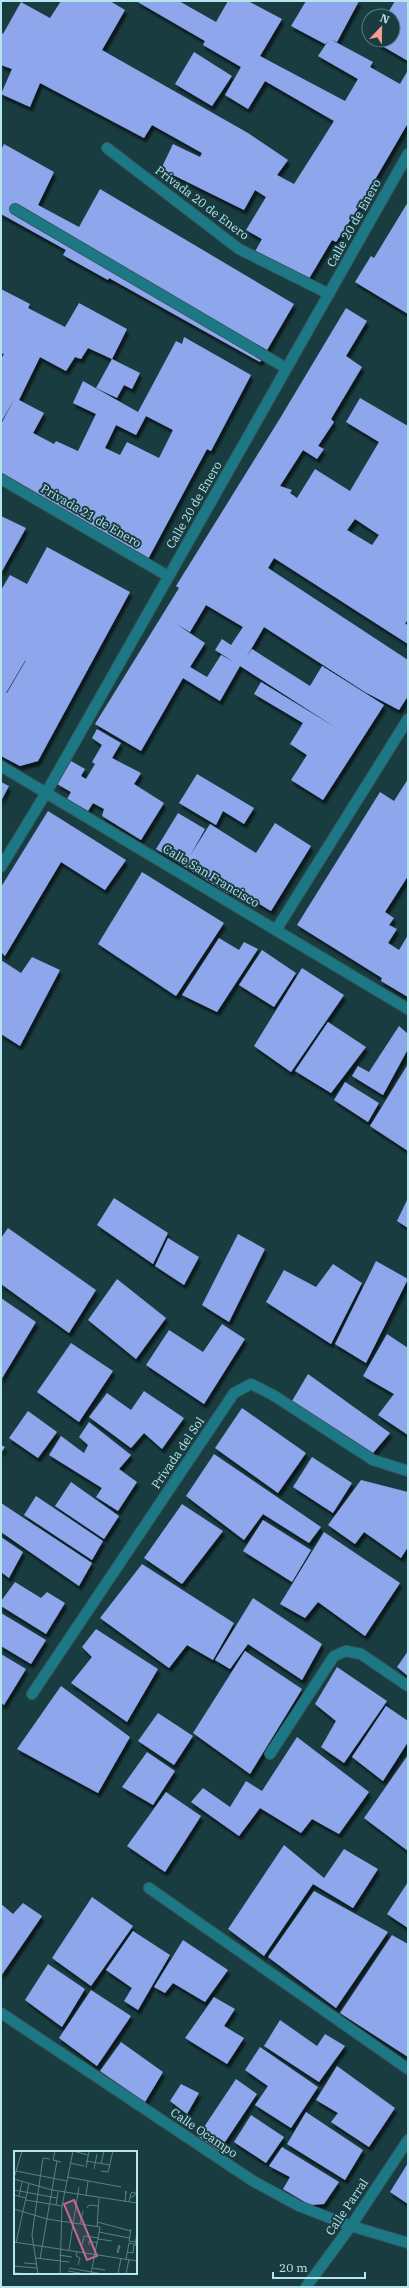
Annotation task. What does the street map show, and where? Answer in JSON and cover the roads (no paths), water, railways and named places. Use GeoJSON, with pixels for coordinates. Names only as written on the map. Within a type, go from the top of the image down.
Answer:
{"type":"FeatureCollection","features":[{"type":"Feature","properties":{"kind":"street","name":"Privada 20 de Enero"},"geometry":{"type":"LineString","coordinates":[[107,148],[239,249],[329,294]]}},
{"type":"Feature","properties":{"kind":"street","name":"Calle 20 de Enero"},"geometry":{"type":"LineString","coordinates":[[1,867],[46,793],[408,154]]}},
{"type":"Feature","properties":{"kind":"street"},"geometry":{"type":"LineString","coordinates":[[15,209],[286,368]]}},
{"type":"Feature","properties":{"kind":"street","name":"Privada 21 de Enero"},"geometry":{"type":"LineString","coordinates":[[1,479],[168,576]]}},
{"type":"Feature","properties":{"kind":"street"},"geometry":{"type":"LineString","coordinates":[[276,930],[408,719]]}},
{"type":"Feature","properties":{"kind":"street","name":"Calle San Francisco"},"geometry":{"type":"LineString","coordinates":[[1,766],[408,1009]]}},
{"type":"Feature","properties":{"kind":"street","name":"Privada del Sol"},"geometry":{"type":"LineString","coordinates":[[32,1694],[234,1393],[252,1384],[273,1395],[373,1460],[408,1471]]}},
{"type":"Feature","properties":{"kind":"street"},"geometry":{"type":"LineString","coordinates":[[270,1754],[334,1656],[346,1651],[361,1654],[408,1686]]}},
{"type":"Feature","properties":{"kind":"street"},"geometry":{"type":"LineString","coordinates":[[149,1888],[408,2069]]}},
{"type":"Feature","properties":{"kind":"street","name":"Calle Ocampo"},"geometry":{"type":"LineString","coordinates":[[1,2013],[253,2181],[299,2206],[351,2226],[408,2244]]}},
{"type":"Feature","properties":{"kind":"street","name":"Calle Parral"},"geometry":{"type":"LineString","coordinates":[[306,2287],[351,2226],[408,2140]]}}]}
